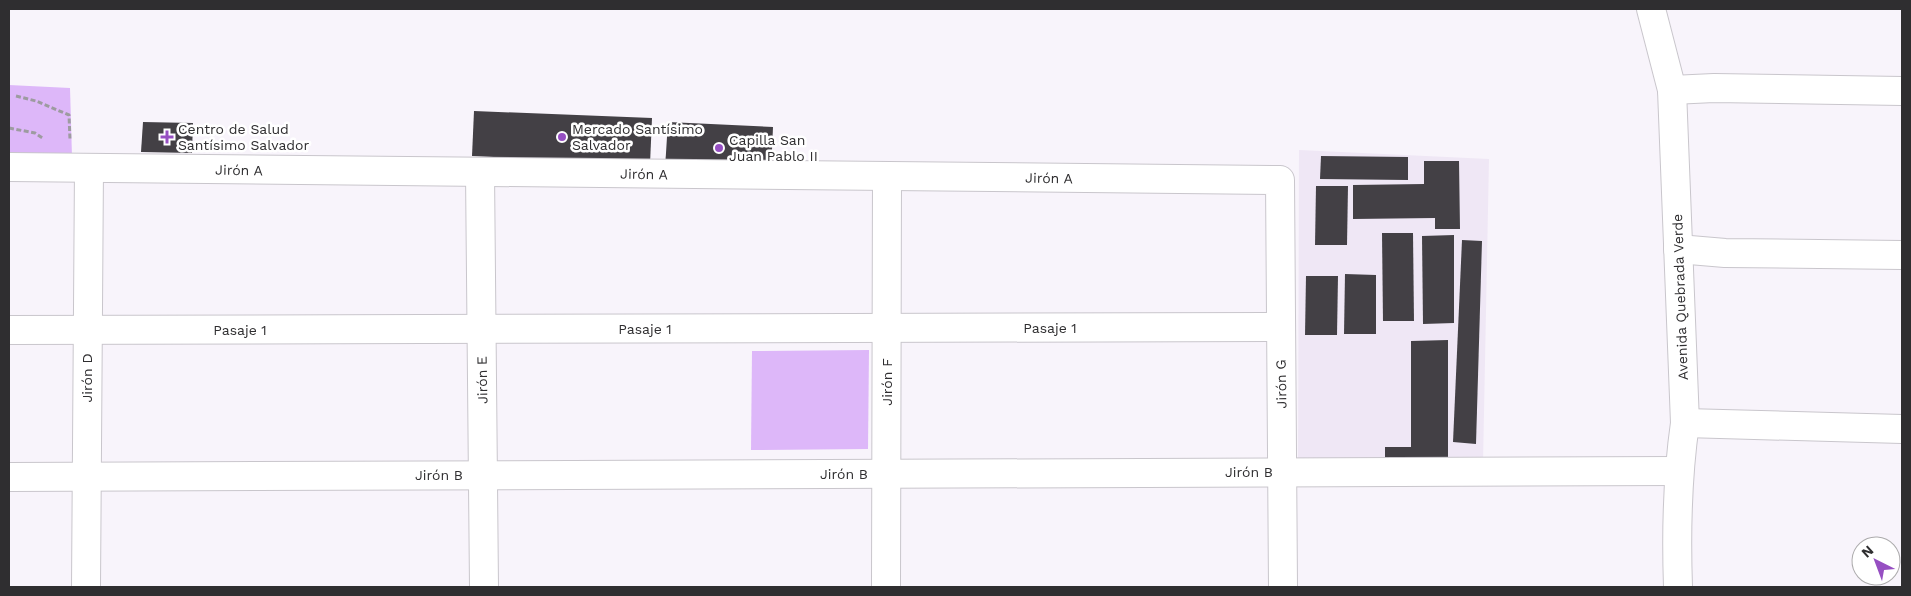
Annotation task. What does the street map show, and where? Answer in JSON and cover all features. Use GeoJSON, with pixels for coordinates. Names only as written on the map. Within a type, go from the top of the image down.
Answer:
{"type":"FeatureCollection","features":[{"type":"Feature","properties":{"kind":"street","name":"Avenida Quebrada Verde"},"geometry":{"type":"LineString","coordinates":[[1651,9],[1672,90],[1685,423],[1678,471],[1676,532],[1678,587]]}},
{"type":"Feature","properties":{"kind":"street"},"geometry":{"type":"LineString","coordinates":[[1672,90],[1714,88],[1902,92]]}},
{"type":"Feature","properties":{"kind":"street","name":"Jirón A"},"geometry":{"type":"LineString","coordinates":[[9,168],[1280,180]]}},
{"type":"Feature","properties":{"kind":"street","name":"Jirón D"},"geometry":{"type":"LineString","coordinates":[[80,168],[88,330],[86,587]]}},
{"type":"Feature","properties":{"kind":"street","name":"Jirón E"},"geometry":{"type":"LineString","coordinates":[[480,172],[484,587]]}},
{"type":"Feature","properties":{"kind":"street","name":"Jirón F"},"geometry":{"type":"LineString","coordinates":[[886,587],[888,176]]}},
{"type":"Feature","properties":{"kind":"street","name":"Jirón G"},"geometry":{"type":"LineString","coordinates":[[1280,180],[1283,587]]}},
{"type":"Feature","properties":{"kind":"street"},"geometry":{"type":"LineString","coordinates":[[1678,249],[1725,254],[1902,255]]}},
{"type":"Feature","properties":{"kind":"street","name":"Pasaje 1"},"geometry":{"type":"LineString","coordinates":[[9,330],[1281,327]]}},
{"type":"Feature","properties":{"kind":"street"},"geometry":{"type":"LineString","coordinates":[[1685,423],[1902,429]]}},
{"type":"Feature","properties":{"kind":"street","name":"Jirón B"},"geometry":{"type":"LineString","coordinates":[[9,477],[1678,471]]}},
{"type":"Feature","properties":{"kind":"path"},"geometry":{"type":"LineString","coordinates":[[16,96],[36,101],[69,115],[80,168]]}},
{"type":"Feature","properties":{"kind":"shaded area"},"geometry":{"type":"Polygon","coordinates":[[[9,85],[70,88],[72,157],[9,156],[9,85]]]}},
{"type":"Feature","properties":{"kind":"shaded area"},"geometry":{"type":"Polygon","coordinates":[[[1299,150],[1489,159],[1483,464],[1298,460],[1299,150]]]}},
{"type":"Feature","properties":{"kind":"shaded area"},"geometry":{"type":"Polygon","coordinates":[[[869,350],[868,449],[751,450],[752,351],[869,350]]]}},
{"type":"Feature","properties":{"kind":"building","name":"Mercado Santísimo Salvador"},"geometry":{"type":"Polygon","coordinates":[[[474,111],[652,118],[650,164],[472,156],[474,111]]]}},
{"type":"Feature","properties":{"kind":"building","name":"Centro de Salud Santísimo Salvador"},"geometry":{"type":"Polygon","coordinates":[[[143,122],[193,123],[192,153],[141,152],[143,122]]]}},
{"type":"Feature","properties":{"kind":"building","name":"Capilla San Juan Pablo II"},"geometry":{"type":"Polygon","coordinates":[[[668,122],[773,127],[771,173],[665,168],[668,122]]]}},
{"type":"Feature","properties":{"kind":"building"},"geometry":{"type":"Polygon","coordinates":[[[1321,156],[1408,157],[1408,180],[1320,179],[1321,156]]]}},
{"type":"Feature","properties":{"kind":"building"},"geometry":{"type":"Polygon","coordinates":[[[1424,161],[1459,161],[1460,229],[1435,229],[1435,218],[1353,219],[1353,185],[1424,184],[1424,161]]]}},
{"type":"Feature","properties":{"kind":"building"},"geometry":{"type":"Polygon","coordinates":[[[1316,186],[1348,186],[1347,245],[1315,245],[1316,186]]]}},
{"type":"Feature","properties":{"kind":"building"},"geometry":{"type":"Polygon","coordinates":[[[1382,233],[1413,233],[1414,321],[1383,321],[1382,233]]]}},
{"type":"Feature","properties":{"kind":"building"},"geometry":{"type":"Polygon","coordinates":[[[1454,235],[1454,323],[1423,324],[1422,236],[1454,235]]]}},
{"type":"Feature","properties":{"kind":"building"},"geometry":{"type":"Polygon","coordinates":[[[1462,240],[1482,241],[1476,444],[1453,442],[1462,240]]]}},
{"type":"Feature","properties":{"kind":"building"},"geometry":{"type":"Polygon","coordinates":[[[1345,274],[1376,275],[1376,334],[1344,334],[1345,274]]]}},
{"type":"Feature","properties":{"kind":"building"},"geometry":{"type":"Polygon","coordinates":[[[1306,276],[1338,276],[1337,335],[1305,335],[1306,276]]]}},
{"type":"Feature","properties":{"kind":"building"},"geometry":{"type":"Polygon","coordinates":[[[1448,340],[1448,459],[1385,459],[1385,447],[1411,447],[1411,341],[1448,340]]]}},
{"type":"Feature","properties":{"kind":"place","name":"Centro de Salud Santísimo Salvador"},"geometry":{"type":"Point","coordinates":[167,137]}},
{"type":"Feature","properties":{"kind":"place","name":"Mercado Santísimo Salvador"},"geometry":{"type":"Point","coordinates":[562,137]}},
{"type":"Feature","properties":{"kind":"place","name":"Capilla San Juan Pablo II"},"geometry":{"type":"Point","coordinates":[719,148]}}]}
